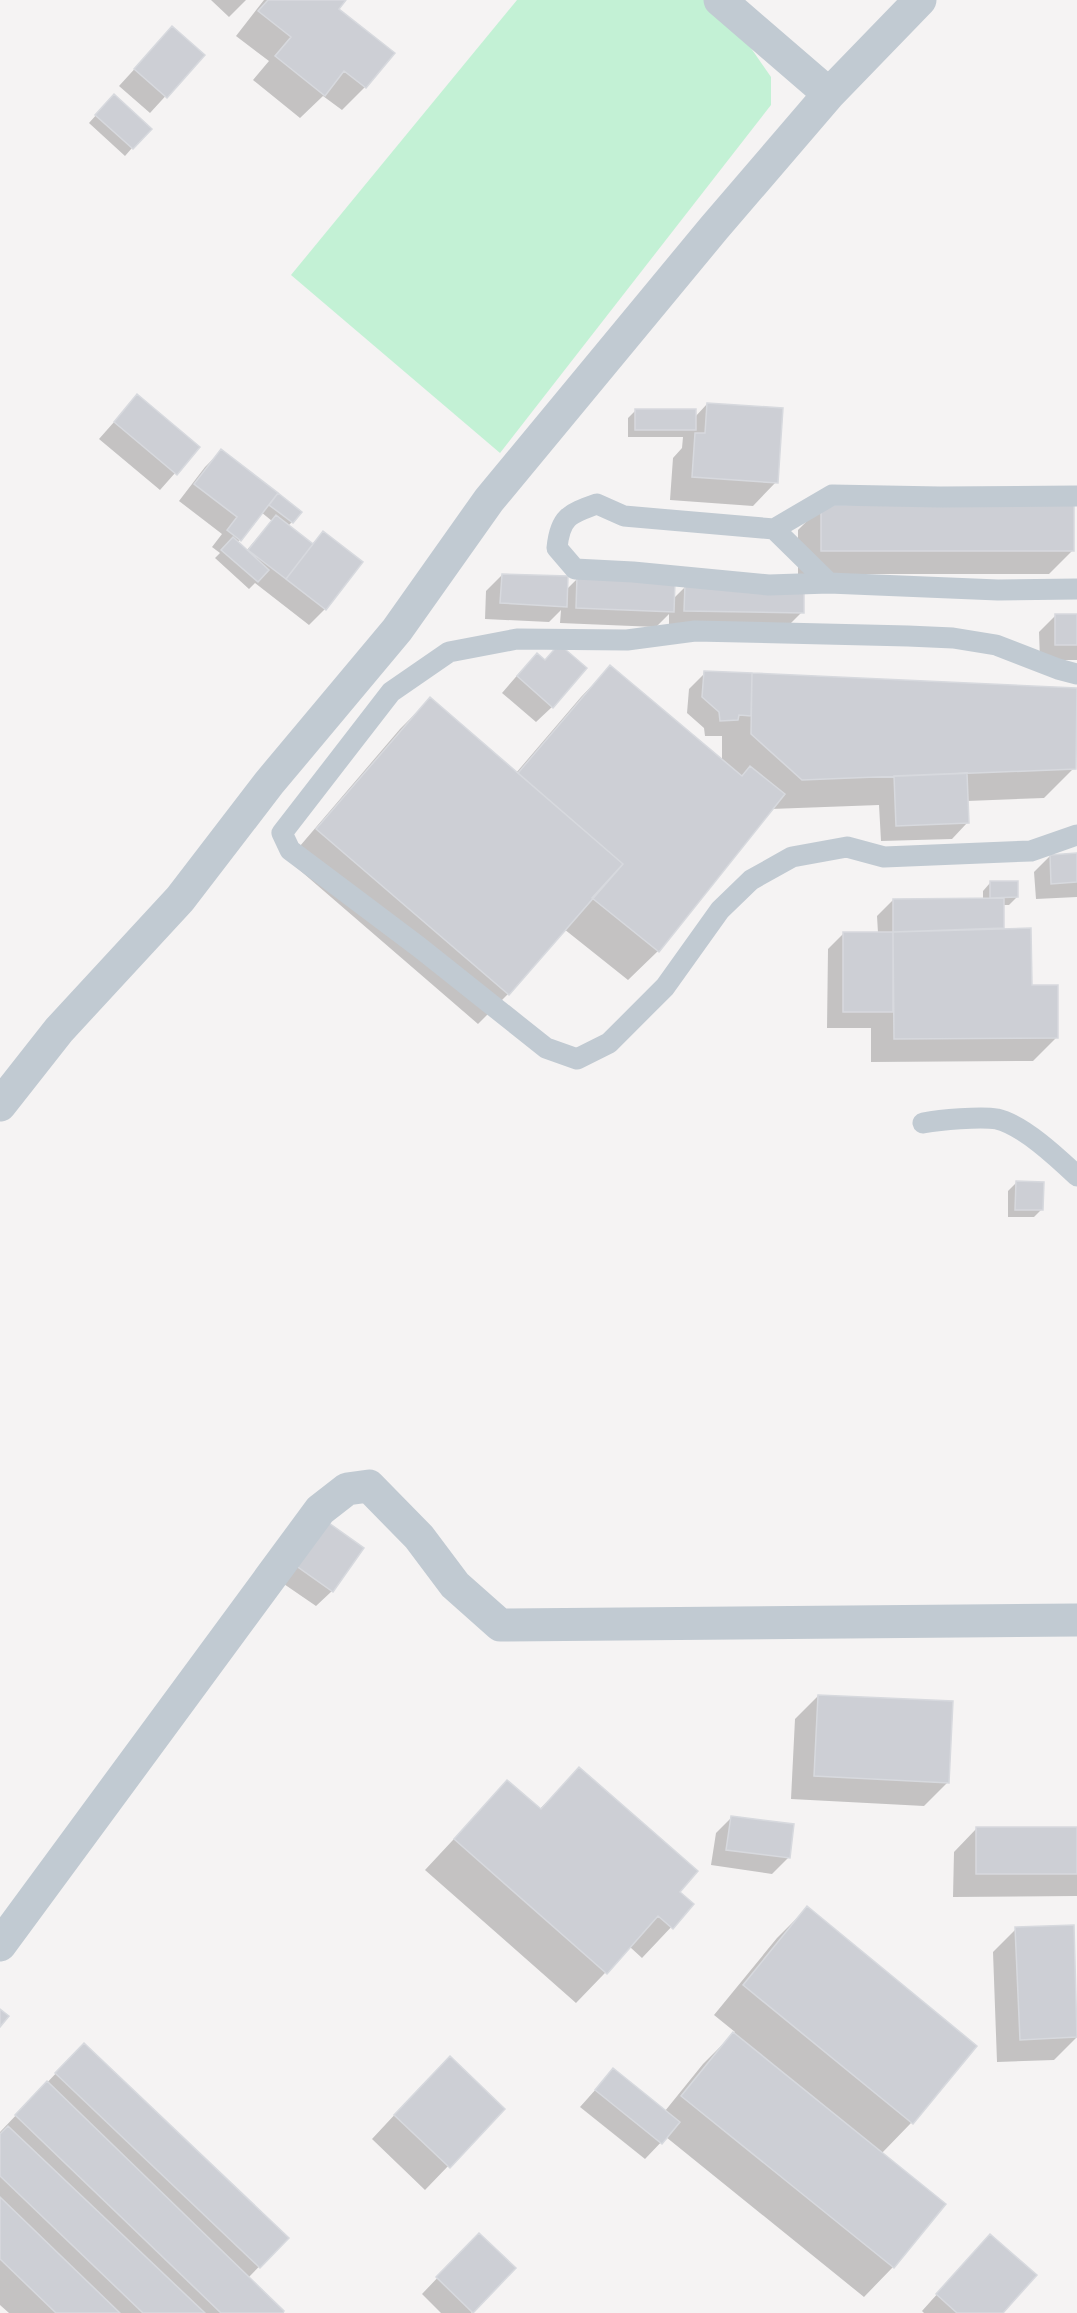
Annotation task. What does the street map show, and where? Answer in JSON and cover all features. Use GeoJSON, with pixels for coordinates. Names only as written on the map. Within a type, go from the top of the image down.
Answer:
{"type":"FeatureCollection","features":[{"type":"Feature","properties":{"kind":"street"},"geometry":{"type":"LineString","coordinates":[[720,0],[829,94]]}},
{"type":"Feature","properties":{"kind":"street"},"geometry":{"type":"LineString","coordinates":[[0,1105],[59,1030],[180,899],[269,783],[397,630],[489,500],[714,228],[829,94],[920,0]]}},
{"type":"Feature","properties":{"kind":"street"},"geometry":{"type":"LineString","coordinates":[[0,1945],[320,1510],[346,1489],[369,1486],[419,1537],[455,1585],[500,1625],[1077,1620]]}},
{"type":"Feature","properties":{"kind":"lane"},"geometry":{"type":"LineString","coordinates":[[1077,496],[832,495],[774,529],[624,516],[597,504],[570,514],[558,533],[556,548],[575,569],[769,585],[829,583],[998,590],[1077,589]]}},
{"type":"Feature","properties":{"kind":"lane"},"geometry":{"type":"LineString","coordinates":[[774,529],[829,583]]}},
{"type":"Feature","properties":{"kind":"lane"},"geometry":{"type":"LineString","coordinates":[[1077,674],[996,645],[952,638],[908,636],[695,631],[627,640],[517,639],[449,652],[391,692],[282,833],[290,850],[419,947],[546,1048],[577,1059],[609,1043],[665,987],[720,910],[751,880],[792,857],[847,847],[884,857],[960,852],[1031,851],[1077,835]]}},
{"type":"Feature","properties":{"kind":"lane"},"geometry":{"type":"LineString","coordinates":[[923,1123],[944,1119],[997,1119],[1018,1128],[1077,1176]]}},
{"type":"Feature","properties":{"kind":"green space"},"geometry":{"type":"Polygon","coordinates":[[[517,0],[705,0],[744,38],[771,77],[771,105],[500,453],[291,275],[517,0]]]}},
{"type":"Feature","properties":{"kind":"building"},"geometry":{"type":"Polygon","coordinates":[[[268,0],[346,0],[339,9],[395,53],[366,88],[344,71],[325,96],[275,56],[291,37],[258,11],[268,0]]]}},
{"type":"Feature","properties":{"kind":"building"},"geometry":{"type":"Polygon","coordinates":[[[172,26],[205,55],[167,98],[134,69],[172,26]]]}},
{"type":"Feature","properties":{"kind":"building"},"geometry":{"type":"Polygon","coordinates":[[[114,94],[152,129],[133,149],[95,115],[114,94]]]}},
{"type":"Feature","properties":{"kind":"building"},"geometry":{"type":"Polygon","coordinates":[[[137,394],[200,447],[177,475],[114,422],[137,394]]]}},
{"type":"Feature","properties":{"kind":"building"},"geometry":{"type":"Polygon","coordinates":[[[707,403],[783,408],[778,483],[692,477],[695,433],[705,433],[707,403]]]}},
{"type":"Feature","properties":{"kind":"building"},"geometry":{"type":"Polygon","coordinates":[[[635,409],[696,409],[696,430],[635,430],[635,409]]]}},
{"type":"Feature","properties":{"kind":"building"},"geometry":{"type":"Polygon","coordinates":[[[221,449],[278,493],[241,541],[227,530],[237,517],[194,484],[221,449]]]}},
{"type":"Feature","properties":{"kind":"building"},"geometry":{"type":"Polygon","coordinates":[[[278,493],[302,512],[293,523],[269,505],[278,493]]]}},
{"type":"Feature","properties":{"kind":"building"},"geometry":{"type":"Polygon","coordinates":[[[821,505],[1074,505],[1074,551],[821,551],[821,505]]]}},
{"type":"Feature","properties":{"kind":"building"},"geometry":{"type":"Polygon","coordinates":[[[276,515],[313,544],[286,579],[248,550],[276,515]]]}},
{"type":"Feature","properties":{"kind":"building"},"geometry":{"type":"Polygon","coordinates":[[[323,531],[363,562],[326,610],[286,579],[323,531]]]}},
{"type":"Feature","properties":{"kind":"building"},"geometry":{"type":"Polygon","coordinates":[[[233,537],[269,570],[258,582],[221,550],[233,537]]]}},
{"type":"Feature","properties":{"kind":"building"},"geometry":{"type":"Polygon","coordinates":[[[502,574],[568,576],[567,607],[500,603],[502,574]]]}},
{"type":"Feature","properties":{"kind":"building"},"geometry":{"type":"Polygon","coordinates":[[[577,576],[675,581],[674,612],[576,608],[577,576]]]}},
{"type":"Feature","properties":{"kind":"building"},"geometry":{"type":"Polygon","coordinates":[[[685,584],[804,587],[804,613],[684,611],[685,584]]]}},
{"type":"Feature","properties":{"kind":"building"},"geometry":{"type":"Polygon","coordinates":[[[1055,614],[1077,614],[1077,645],[1055,645],[1055,614]]]}},
{"type":"Feature","properties":{"kind":"building"},"geometry":{"type":"Polygon","coordinates":[[[559,644],[587,668],[553,708],[517,676],[537,653],[545,660],[559,644]]]}},
{"type":"Feature","properties":{"kind":"building"},"geometry":{"type":"Polygon","coordinates":[[[610,665],[742,776],[750,766],[785,794],[659,952],[592,898],[623,864],[518,773],[610,665]]]}},
{"type":"Feature","properties":{"kind":"building"},"geometry":{"type":"Polygon","coordinates":[[[704,671],[752,673],[751,716],[739,715],[738,720],[720,721],[719,712],[702,697],[704,671]]]}},
{"type":"Feature","properties":{"kind":"building"},"geometry":{"type":"Polygon","coordinates":[[[752,673],[1077,688],[1076,769],[802,780],[751,734],[752,673]]]}},
{"type":"Feature","properties":{"kind":"building"},"geometry":{"type":"Polygon","coordinates":[[[430,697],[623,864],[509,995],[316,829],[430,697]]]}},
{"type":"Feature","properties":{"kind":"building"},"geometry":{"type":"Polygon","coordinates":[[[967,773],[969,823],[896,826],[894,776],[967,773]]]}},
{"type":"Feature","properties":{"kind":"building"},"geometry":{"type":"Polygon","coordinates":[[[1077,853],[1077,882],[1051,884],[1050,855],[1077,853]]]}},
{"type":"Feature","properties":{"kind":"building"},"geometry":{"type":"Polygon","coordinates":[[[990,881],[1018,881],[1018,897],[990,898],[990,881]]]}},
{"type":"Feature","properties":{"kind":"building"},"geometry":{"type":"Polygon","coordinates":[[[1004,898],[1004,928],[893,932],[893,899],[1004,898]]]}},
{"type":"Feature","properties":{"kind":"building"},"geometry":{"type":"Polygon","coordinates":[[[1031,928],[1032,985],[1058,985],[1058,1038],[894,1039],[893,932],[1031,928]]]}},
{"type":"Feature","properties":{"kind":"building"},"geometry":{"type":"Polygon","coordinates":[[[843,932],[893,932],[893,1012],[843,1012],[843,932]]]}},
{"type":"Feature","properties":{"kind":"building"},"geometry":{"type":"Polygon","coordinates":[[[1016,1181],[1044,1182],[1043,1210],[1015,1210],[1016,1181]]]}},
{"type":"Feature","properties":{"kind":"building"},"geometry":{"type":"Polygon","coordinates":[[[326,1521],[364,1548],[333,1592],[295,1565],[326,1521]]]}},
{"type":"Feature","properties":{"kind":"building"},"geometry":{"type":"Polygon","coordinates":[[[818,1695],[953,1701],[949,1783],[814,1776],[818,1695]]]}},
{"type":"Feature","properties":{"kind":"building"},"geometry":{"type":"Polygon","coordinates":[[[579,1767],[698,1871],[680,1892],[694,1904],[673,1929],[658,1916],[607,1974],[454,1839],[507,1780],[541,1809],[579,1767]]]}},
{"type":"Feature","properties":{"kind":"building"},"geometry":{"type":"Polygon","coordinates":[[[731,1816],[794,1824],[790,1858],[726,1850],[731,1816]]]}},
{"type":"Feature","properties":{"kind":"building"},"geometry":{"type":"Polygon","coordinates":[[[976,1827],[1077,1827],[1077,1874],[976,1874],[976,1827]]]}},
{"type":"Feature","properties":{"kind":"building"},"geometry":{"type":"Polygon","coordinates":[[[807,1906],[977,2046],[913,2124],[743,1985],[807,1906]]]}},
{"type":"Feature","properties":{"kind":"building"},"geometry":{"type":"Polygon","coordinates":[[[1074,1925],[1077,2037],[1020,2040],[1015,1927],[1074,1925]]]}},
{"type":"Feature","properties":{"kind":"building"},"geometry":{"type":"Polygon","coordinates":[[[0,2009],[9,2016],[0,2027],[0,2009]]]}},
{"type":"Feature","properties":{"kind":"building"},"geometry":{"type":"Polygon","coordinates":[[[733,2032],[946,2204],[894,2268],[681,2096],[733,2032]]]}},
{"type":"Feature","properties":{"kind":"building"},"geometry":{"type":"Polygon","coordinates":[[[84,2043],[289,2238],[260,2268],[55,2073],[84,2043]]]}},
{"type":"Feature","properties":{"kind":"building"},"geometry":{"type":"Polygon","coordinates":[[[450,2056],[505,2109],[450,2168],[394,2115],[450,2056]]]}},
{"type":"Feature","properties":{"kind":"building"},"geometry":{"type":"Polygon","coordinates":[[[613,2068],[680,2122],[662,2144],[595,2090],[613,2068]]]}},
{"type":"Feature","properties":{"kind":"building"},"geometry":{"type":"Polygon","coordinates":[[[47,2081],[284,2311],[283,2313],[221,2313],[15,2115],[47,2081]]]}},
{"type":"Feature","properties":{"kind":"building"},"geometry":{"type":"Polygon","coordinates":[[[8,2126],[205,2313],[143,2313],[0,2176],[0,2134],[8,2126]]]}},
{"type":"Feature","properties":{"kind":"building"},"geometry":{"type":"Polygon","coordinates":[[[0,2197],[120,2313],[56,2313],[0,2259],[0,2197]]]}},
{"type":"Feature","properties":{"kind":"building"},"geometry":{"type":"Polygon","coordinates":[[[479,2233],[516,2268],[473,2313],[436,2277],[479,2233]]]}},
{"type":"Feature","properties":{"kind":"building"},"geometry":{"type":"Polygon","coordinates":[[[990,2234],[1037,2275],[1003,2313],[957,2313],[936,2294],[990,2234]]]}}]}
